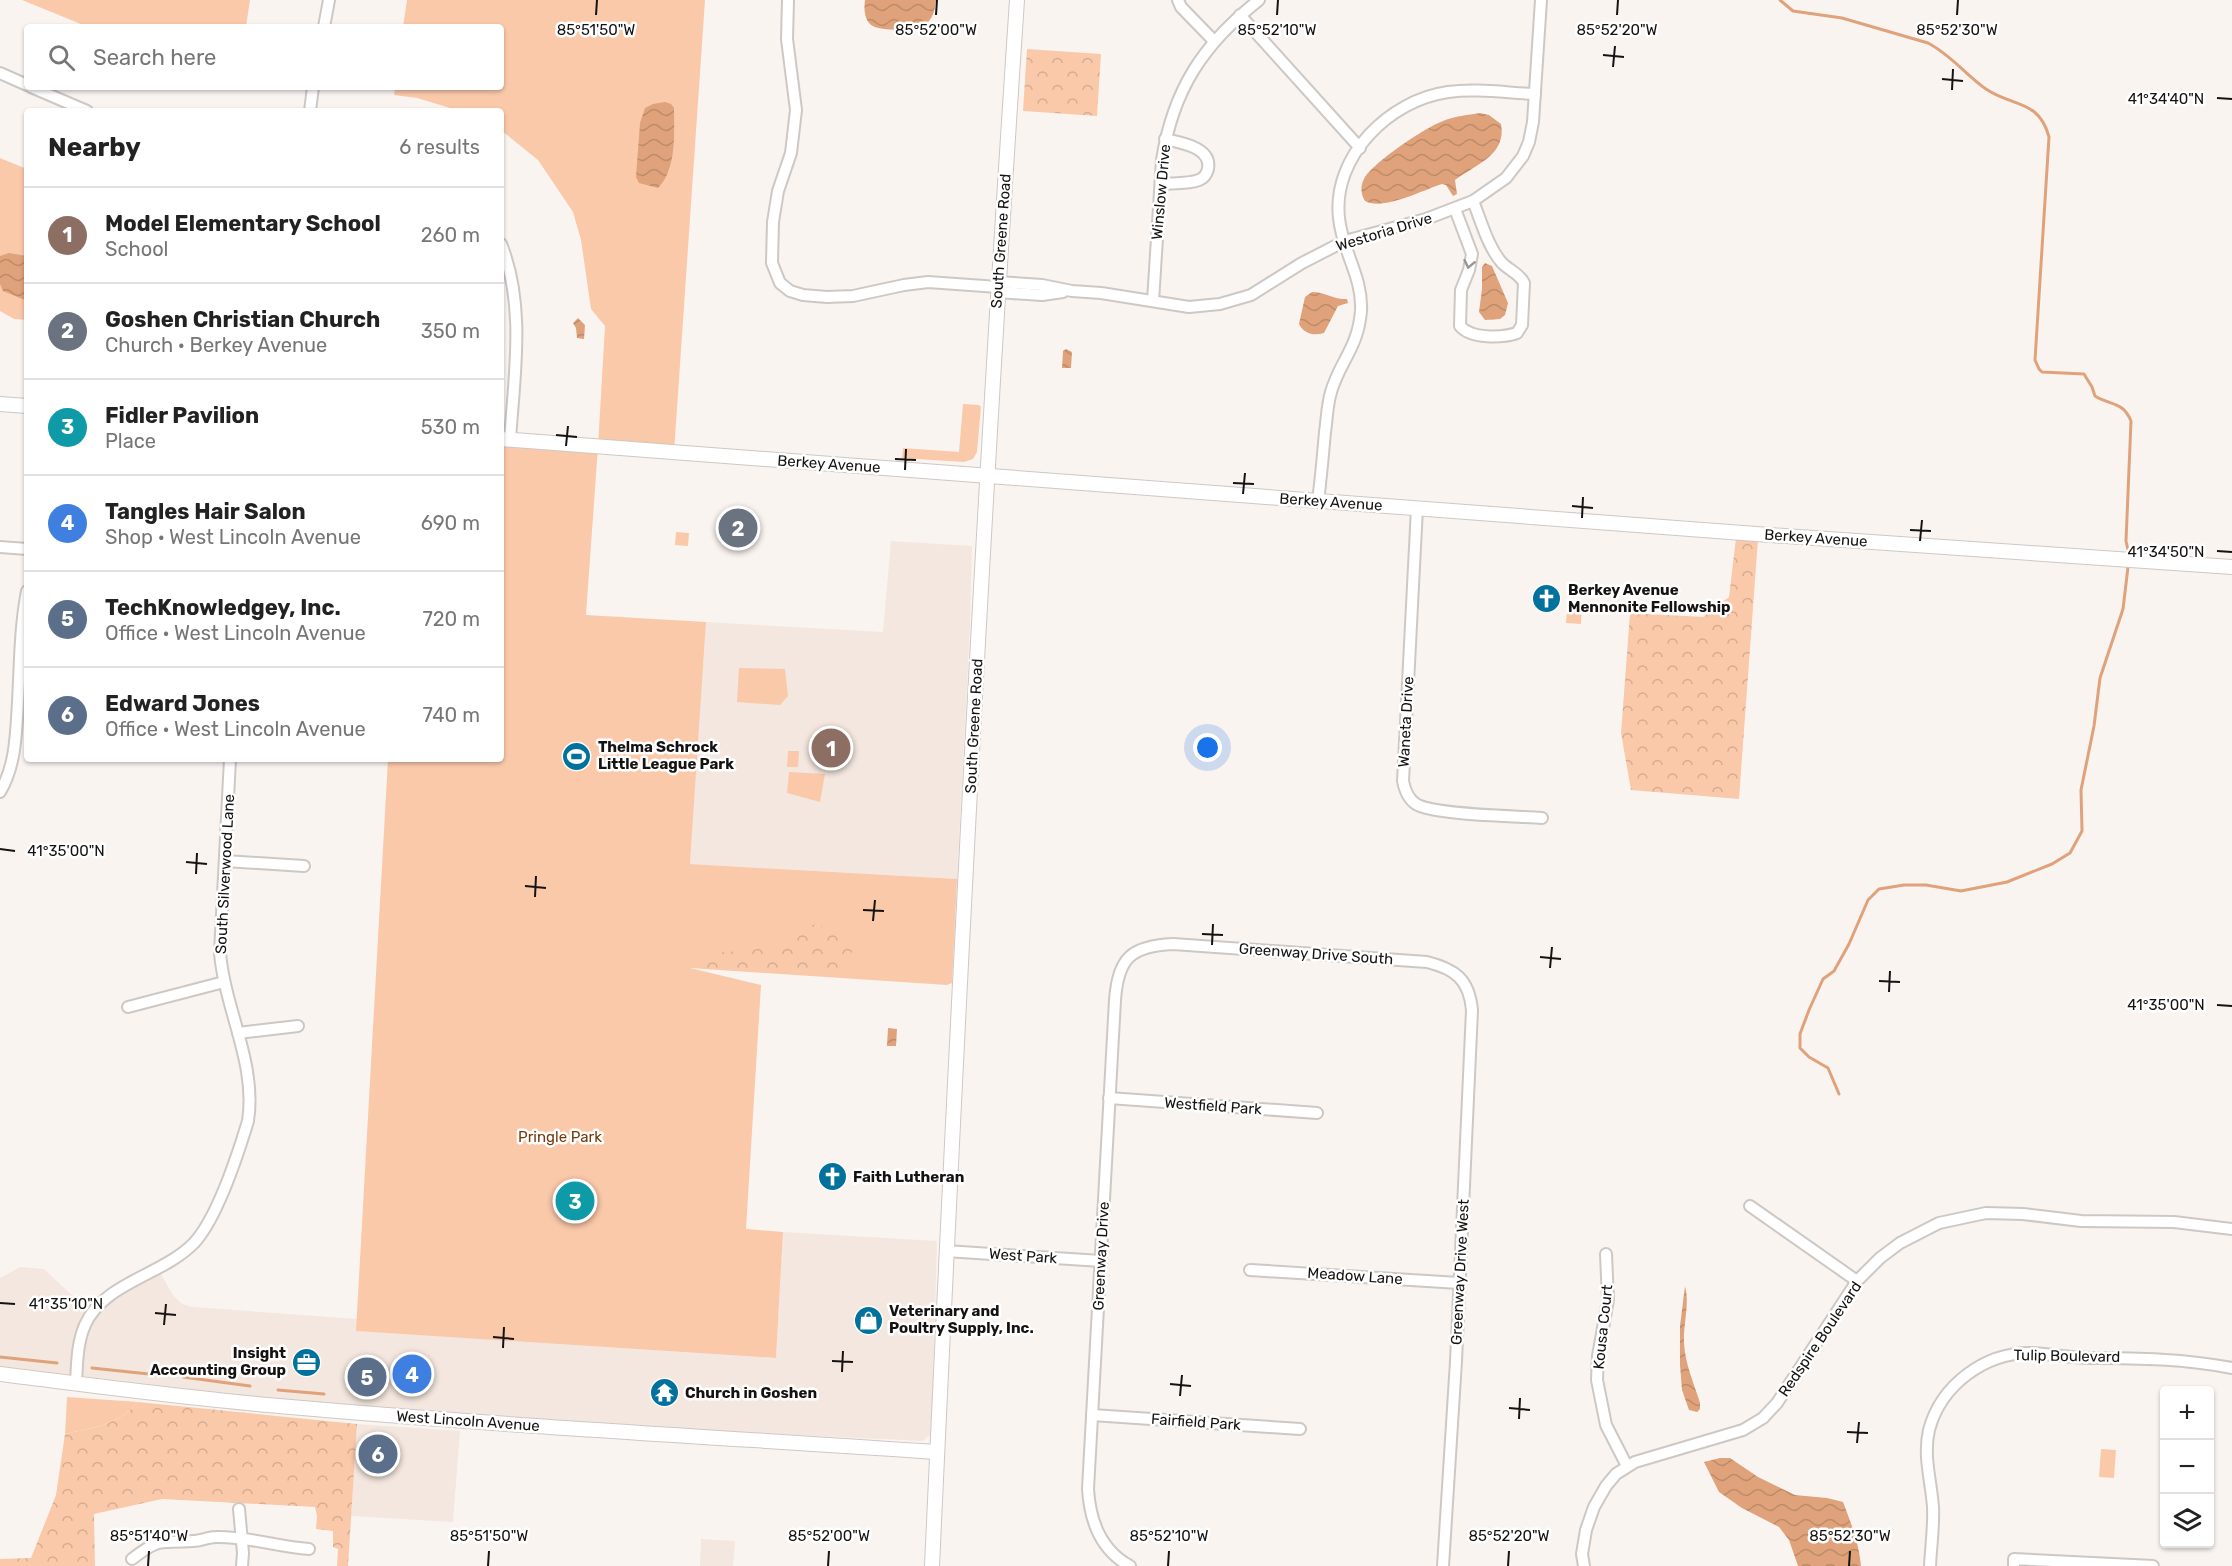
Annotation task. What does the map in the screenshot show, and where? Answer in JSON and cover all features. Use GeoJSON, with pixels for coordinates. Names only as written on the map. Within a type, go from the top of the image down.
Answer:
{"type":"FeatureCollection","features":[{"type":"Feature","properties":{"kind":"street"},"geometry":{"type":"LineString","coordinates":[[324,24],[328,0]]}},
{"type":"Feature","properties":{"kind":"street","name":"Westoria Drive"},"geometry":{"type":"LineString","coordinates":[[788,0],[787,39],[796,110],[791,153],[778,191],[773,222],[772,263],[780,283],[790,291],[803,295],[836,297],[853,296],[916,283],[941,282],[998,287],[1042,285],[1189,307],[1233,301],[1259,291],[1302,263],[1345,242],[1455,209],[1473,201],[1506,178],[1523,156],[1533,122],[1541,0]]}},
{"type":"Feature","properties":{"kind":"street","name":"South Greene Road"},"geometry":{"type":"LineString","coordinates":[[932,1566],[946,1251],[987,475],[1017,0]]}},
{"type":"Feature","properties":{"kind":"street"},"geometry":{"type":"LineString","coordinates":[[1178,0],[1181,7],[1214,41]]}},
{"type":"Feature","properties":{"kind":"street","name":"Winslow Drive"},"geometry":{"type":"LineString","coordinates":[[1153,301],[1166,139],[1175,107],[1191,72],[1203,55],[1240,15],[1259,0]]}},
{"type":"Feature","properties":{"kind":"street"},"geometry":{"type":"LineString","coordinates":[[1240,15],[1360,148]]}},
{"type":"Feature","properties":{"kind":"street"},"geometry":{"type":"LineString","coordinates":[[0,73],[24,84]]}},
{"type":"Feature","properties":{"kind":"street"},"geometry":{"type":"LineString","coordinates":[[38,90],[80,108]]}},
{"type":"Feature","properties":{"kind":"street"},"geometry":{"type":"LineString","coordinates":[[310,108],[313,90]]}},
{"type":"Feature","properties":{"kind":"street"},"geometry":{"type":"LineString","coordinates":[[1318,501],[1330,393],[1351,352],[1360,325],[1358,280],[1339,216],[1340,193],[1350,164],[1382,122],[1402,108],[1428,97],[1447,92],[1469,91],[1535,94]]}},
{"type":"Feature","properties":{"kind":"street"},"geometry":{"type":"LineString","coordinates":[[1161,184],[1200,180],[1207,173],[1209,165],[1208,158],[1200,150],[1166,139]]}},
{"type":"Feature","properties":{"kind":"street"},"geometry":{"type":"LineString","coordinates":[[1455,209],[1472,254],[1469,270],[1461,290],[1460,326],[1474,334],[1506,336],[1517,333],[1522,325],[1524,283],[1522,278],[1502,263],[1495,252],[1473,201]]}},
{"type":"Feature","properties":{"kind":"street"},"geometry":{"type":"LineString","coordinates":[[504,254],[510,273],[516,319],[516,347],[505,440]]}},
{"type":"Feature","properties":{"kind":"street"},"geometry":{"type":"LineString","coordinates":[[0,404],[24,406]]}},
{"type":"Feature","properties":{"kind":"street","name":"Berkey Avenue"},"geometry":{"type":"LineString","coordinates":[[505,440],[2232,567]]}},
{"type":"Feature","properties":{"kind":"street","name":"Waneta Drive"},"geometry":{"type":"LineString","coordinates":[[1417,508],[1403,781],[1405,791],[1410,799],[1429,810],[1542,818]]}},
{"type":"Feature","properties":{"kind":"street"},"geometry":{"type":"LineString","coordinates":[[0,547],[24,549]]}},
{"type":"Feature","properties":{"kind":"street"},"geometry":{"type":"LineString","coordinates":[[0,792],[10,771],[15,746],[24,615]]}},
{"type":"Feature","properties":{"kind":"street","name":"South Silverwood Lane"},"geometry":{"type":"LineString","coordinates":[[76,1384],[82,1331],[97,1306],[110,1295],[183,1252],[201,1234],[212,1217],[243,1136],[250,1105],[250,1082],[224,982],[220,946],[231,762]]}},
{"type":"Feature","properties":{"kind":"street"},"geometry":{"type":"LineString","coordinates":[[225,861],[304,866]]}},
{"type":"Feature","properties":{"kind":"street","name":"Greenway Drive South"},"geometry":{"type":"LineString","coordinates":[[1130,955],[1148,946],[1173,944],[1415,961],[1443,966],[1463,980]]}},
{"type":"Feature","properties":{"kind":"street","name":"Greenway Drive"},"geometry":{"type":"LineString","coordinates":[[1130,955],[1121,966],[1117,978],[1089,1505],[1098,1534],[1113,1554],[1130,1566]]}},
{"type":"Feature","properties":{"kind":"street","name":"Greenway Drive West"},"geometry":{"type":"LineString","coordinates":[[1443,1566],[1472,1010],[1471,998],[1463,980]]}},
{"type":"Feature","properties":{"kind":"street"},"geometry":{"type":"LineString","coordinates":[[128,1007],[224,982]]}},
{"type":"Feature","properties":{"kind":"street"},"geometry":{"type":"LineString","coordinates":[[238,1033],[298,1026]]}},
{"type":"Feature","properties":{"kind":"street","name":"Westfield Park"},"geometry":{"type":"LineString","coordinates":[[1109,1098],[1317,1113]]}},
{"type":"Feature","properties":{"kind":"street"},"geometry":{"type":"LineString","coordinates":[[1750,1206],[1857,1281]]}},
{"type":"Feature","properties":{"kind":"street","name":"Redspire Boulevard"},"geometry":{"type":"LineString","coordinates":[[1584,1566],[1583,1542],[1594,1507],[1611,1480],[1635,1462],[1738,1432],[1763,1418],[1777,1403],[1857,1281],[1880,1258],[1900,1243],[1939,1223],[1986,1213],[2023,1214],[2081,1221],[2174,1222],[2232,1230]]}},
{"type":"Feature","properties":{"kind":"street","name":"West Park"},"geometry":{"type":"LineString","coordinates":[[946,1251],[1101,1261]]}},
{"type":"Feature","properties":{"kind":"street","name":"Kousa Court"},"geometry":{"type":"LineString","coordinates":[[1606,1254],[1608,1300],[1599,1344],[1597,1380],[1606,1425],[1627,1466]]}},
{"type":"Feature","properties":{"kind":"street","name":"Meadow Lane"},"geometry":{"type":"LineString","coordinates":[[1250,1270],[1459,1283]]}},
{"type":"Feature","properties":{"kind":"street","name":"Tulip Boulevard"},"geometry":{"type":"LineString","coordinates":[[1930,1566],[1933,1510],[1926,1459],[1927,1442],[1934,1416],[1941,1402],[1966,1374],[2001,1357],[2030,1353],[2089,1358],[2158,1358],[2232,1368]]}},
{"type":"Feature","properties":{"kind":"street","name":"West Lincoln Avenue"},"geometry":{"type":"LineString","coordinates":[[0,1374],[265,1404],[399,1416],[937,1452]]}},
{"type":"Feature","properties":{"kind":"street","name":"Fairfield Park"},"geometry":{"type":"LineString","coordinates":[[1092,1415],[1300,1429]]}},
{"type":"Feature","properties":{"kind":"street"},"geometry":{"type":"LineString","coordinates":[[239,1509],[242,1566]]}},
{"type":"Feature","properties":{"kind":"street"},"geometry":{"type":"LineString","coordinates":[[132,1559],[148,1547],[163,1541],[192,1542],[215,1537],[261,1540],[289,1548],[309,1549]]}},
{"type":"Feature","properties":{"kind":"street"},"geometry":{"type":"LineString","coordinates":[[2014,1566],[2014,1559],[2153,1566]]}},
{"type":"Feature","properties":{"kind":"shaded area"},"geometry":{"type":"Polygon","coordinates":[[[891,541],[972,546],[957,879],[690,864],[706,622],[883,632],[891,541]]]}},
{"type":"Feature","properties":{"kind":"shaded area"},"geometry":{"type":"Polygon","coordinates":[[[783,1232],[937,1241],[932,1429],[931,1434],[923,1441],[670,1429],[296,1402],[0,1366],[0,1278],[20,1267],[44,1269],[91,1313],[158,1269],[173,1295],[182,1304],[193,1307],[357,1319],[357,1331],[776,1358],[783,1232]]]}},
{"type":"Feature","properties":{"kind":"shaded area"},"geometry":{"type":"Polygon","coordinates":[[[357,1424],[460,1431],[453,1522],[351,1516],[357,1424]]]}},
{"type":"Feature","properties":{"kind":"shaded area"},"geometry":{"type":"Polygon","coordinates":[[[701,1539],[735,1541],[733,1566],[700,1566],[701,1539]]]}},
{"type":"Feature","properties":{"kind":"green space"},"geometry":{"type":"Polygon","coordinates":[[[22,0],[250,0],[246,24],[81,24],[22,0]]]}},
{"type":"Feature","properties":{"kind":"green space","name":"Pringle Park"},"geometry":{"type":"Polygon","coordinates":[[[407,0],[705,0],[674,452],[598,447],[586,615],[706,622],[690,864],[957,879],[952,983],[947,985],[690,968],[761,985],[746,1229],[783,1232],[776,1358],[356,1331],[388,762],[504,762],[504,439],[598,446],[605,326],[591,309],[581,240],[573,212],[538,160],[504,132],[504,108],[450,108],[417,98],[394,95],[395,90],[504,90],[504,24],[403,24],[407,0]]]}},
{"type":"Feature","properties":{"kind":"green space"},"geometry":{"type":"Polygon","coordinates":[[[1027,49],[1101,54],[1097,116],[1023,111],[1027,49]]]}},
{"type":"Feature","properties":{"kind":"green space"},"geometry":{"type":"Polygon","coordinates":[[[0,158],[24,168],[24,320],[14,319],[0,311],[0,158]]]}},
{"type":"Feature","properties":{"kind":"green space"},"geometry":{"type":"Polygon","coordinates":[[[963,404],[981,407],[977,452],[973,459],[964,462],[902,458],[903,448],[959,452],[963,404]]]}},
{"type":"Feature","properties":{"kind":"green space"},"geometry":{"type":"Polygon","coordinates":[[[676,532],[689,533],[688,546],[675,545],[676,532]]]}},
{"type":"Feature","properties":{"kind":"green space"},"geometry":{"type":"Polygon","coordinates":[[[1736,538],[1758,539],[1739,799],[1631,790],[1621,733],[1630,613],[1703,617],[1729,597],[1736,538]]]}},
{"type":"Feature","properties":{"kind":"green space"},"geometry":{"type":"Polygon","coordinates":[[[1568,601],[1582,602],[1581,624],[1566,623],[1568,601]]]}},
{"type":"Feature","properties":{"kind":"green space"},"geometry":{"type":"Polygon","coordinates":[[[739,668],[785,669],[788,696],[780,705],[737,702],[739,668]]]}},
{"type":"Feature","properties":{"kind":"green space"},"geometry":{"type":"Polygon","coordinates":[[[788,751],[799,751],[798,767],[787,767],[788,751]]]}},
{"type":"Feature","properties":{"kind":"green space"},"geometry":{"type":"Polygon","coordinates":[[[789,772],[825,774],[820,802],[787,793],[789,772]]]}},
{"type":"Feature","properties":{"kind":"green space"},"geometry":{"type":"Polygon","coordinates":[[[817,924],[843,937],[853,947],[851,955],[845,958],[843,967],[832,976],[707,968],[704,963],[713,953],[753,950],[777,945],[817,924]]]}},
{"type":"Feature","properties":{"kind":"green space"},"geometry":{"type":"Polygon","coordinates":[[[67,1397],[138,1402],[113,1421],[65,1434],[67,1397]]]}},
{"type":"Feature","properties":{"kind":"green space"},"geometry":{"type":"Polygon","coordinates":[[[138,1402],[357,1424],[348,1566],[337,1566],[338,1549],[333,1547],[333,1531],[316,1529],[315,1507],[162,1499],[94,1514],[95,1566],[0,1566],[0,1559],[31,1558],[56,1495],[65,1434],[113,1421],[138,1402]]]}},
{"type":"Feature","properties":{"kind":"green space"},"geometry":{"type":"Polygon","coordinates":[[[2101,1449],[2116,1450],[2114,1478],[2099,1477],[2101,1449]]]}},
{"type":"Feature","properties":{"kind":"water"},"geometry":{"type":"Polygon","coordinates":[[[865,0],[936,0],[933,15],[928,22],[898,30],[880,28],[869,23],[865,15],[865,0]]]}},
{"type":"Feature","properties":{"kind":"water"},"geometry":{"type":"Polygon","coordinates":[[[665,102],[674,108],[674,139],[669,171],[658,188],[639,183],[636,177],[640,123],[645,108],[665,102]]]}},
{"type":"Feature","properties":{"kind":"water"},"geometry":{"type":"Polygon","coordinates":[[[1480,113],[1489,115],[1501,124],[1502,135],[1499,144],[1488,158],[1455,180],[1457,194],[1453,196],[1446,185],[1442,184],[1392,202],[1365,201],[1362,190],[1364,179],[1388,155],[1435,125],[1452,118],[1480,113]]]}},
{"type":"Feature","properties":{"kind":"water"},"geometry":{"type":"Polygon","coordinates":[[[9,253],[24,256],[24,300],[3,291],[0,284],[0,256],[9,253]]]}},
{"type":"Feature","properties":{"kind":"water"},"geometry":{"type":"Polygon","coordinates":[[[1485,263],[1492,266],[1508,303],[1505,315],[1500,319],[1485,320],[1479,312],[1482,267],[1485,263]]]}},
{"type":"Feature","properties":{"kind":"water"},"geometry":{"type":"Polygon","coordinates":[[[1312,292],[1347,299],[1348,303],[1338,306],[1324,333],[1310,333],[1299,324],[1305,297],[1312,292]]]}},
{"type":"Feature","properties":{"kind":"water"},"geometry":{"type":"Polygon","coordinates":[[[578,318],[585,325],[584,339],[577,338],[573,323],[578,318]]]}},
{"type":"Feature","properties":{"kind":"water"},"geometry":{"type":"Polygon","coordinates":[[[1066,349],[1072,352],[1071,368],[1062,368],[1063,351],[1066,349]]]}},
{"type":"Feature","properties":{"kind":"water"},"geometry":{"type":"Polygon","coordinates":[[[888,1028],[897,1029],[896,1046],[887,1046],[888,1028]]]}},
{"type":"Feature","properties":{"kind":"water"},"geometry":{"type":"Polygon","coordinates":[[[1685,1286],[1687,1300],[1685,1351],[1700,1403],[1700,1409],[1697,1412],[1689,1410],[1682,1390],[1680,1326],[1685,1286]]]}},
{"type":"Feature","properties":{"kind":"water"},"geometry":{"type":"Polygon","coordinates":[[[1730,1458],[1758,1477],[1795,1495],[1843,1502],[1857,1541],[1861,1566],[1798,1566],[1789,1540],[1779,1527],[1742,1508],[1719,1492],[1704,1462],[1730,1458]]]}},
{"type":"Feature","properties":{"kind":"waterway"},"geometry":{"type":"LineString","coordinates":[[1780,0],[1793,11],[1842,18],[1928,43],[1944,53],[1986,89],[2032,110],[2039,116],[2049,137],[2035,360],[2042,372],[2084,374],[2095,396],[2120,407],[2131,421],[2126,541],[2128,550]]}},
{"type":"Feature","properties":{"kind":"waterway"},"geometry":{"type":"LineString","coordinates":[[1839,1094],[1828,1068],[1809,1057],[1800,1048],[1800,1034],[1823,979],[1834,971],[1849,944],[1868,900],[1879,889],[1904,885],[1926,885],[1961,891],[2007,882],[2052,864],[2070,853],[2082,831],[2081,790],[2094,726],[2100,678],[2123,609],[2128,567]]}},
{"type":"Feature","properties":{"kind":"waterway"},"geometry":{"type":"LineString","coordinates":[[0,1357],[57,1363]]}},
{"type":"Feature","properties":{"kind":"waterway"},"geometry":{"type":"LineString","coordinates":[[92,1368],[158,1375]]}},
{"type":"Feature","properties":{"kind":"waterway"},"geometry":{"type":"LineString","coordinates":[[183,1377],[250,1386]]}},
{"type":"Feature","properties":{"kind":"waterway"},"geometry":{"type":"LineString","coordinates":[[278,1390],[324,1394]]}},
{"type":"Feature","properties":{"kind":"place","name":"Goshen Christian Church"},"geometry":{"type":"Point","coordinates":[738,528]}},
{"type":"Feature","properties":{"kind":"place","name":"Berkey Avenue Mennonite Fellowship"},"geometry":{"type":"Point","coordinates":[1547,599]}},
{"type":"Feature","properties":{"kind":"place","name":"Model Elementary School"},"geometry":{"type":"Point","coordinates":[831,748]}},
{"type":"Feature","properties":{"kind":"place","name":"Thelma Schrock Little League Park"},"geometry":{"type":"Point","coordinates":[577,756]}},
{"type":"Feature","properties":{"kind":"place","name":"Faith Lutheran"},"geometry":{"type":"Point","coordinates":[832,1177]}},
{"type":"Feature","properties":{"kind":"place","name":"Fidler Pavilion"},"geometry":{"type":"Point","coordinates":[575,1201]}},
{"type":"Feature","properties":{"kind":"place","name":"Veterinary and Poultry Supply, Inc."},"geometry":{"type":"Point","coordinates":[868,1320]}},
{"type":"Feature","properties":{"kind":"place","name":"Insight Accounting Group"},"geometry":{"type":"Point","coordinates":[307,1362]}},
{"type":"Feature","properties":{"kind":"place","name":"Tangles Hair Salon"},"geometry":{"type":"Point","coordinates":[412,1374]}},
{"type":"Feature","properties":{"kind":"place","name":"TechKnowledgey, Inc."},"geometry":{"type":"Point","coordinates":[367,1377]}},
{"type":"Feature","properties":{"kind":"place","name":"Church in Goshen"},"geometry":{"type":"Point","coordinates":[664,1393]}},
{"type":"Feature","properties":{"kind":"place","name":"Edward Jones"},"geometry":{"type":"Point","coordinates":[378,1454]}}]}
